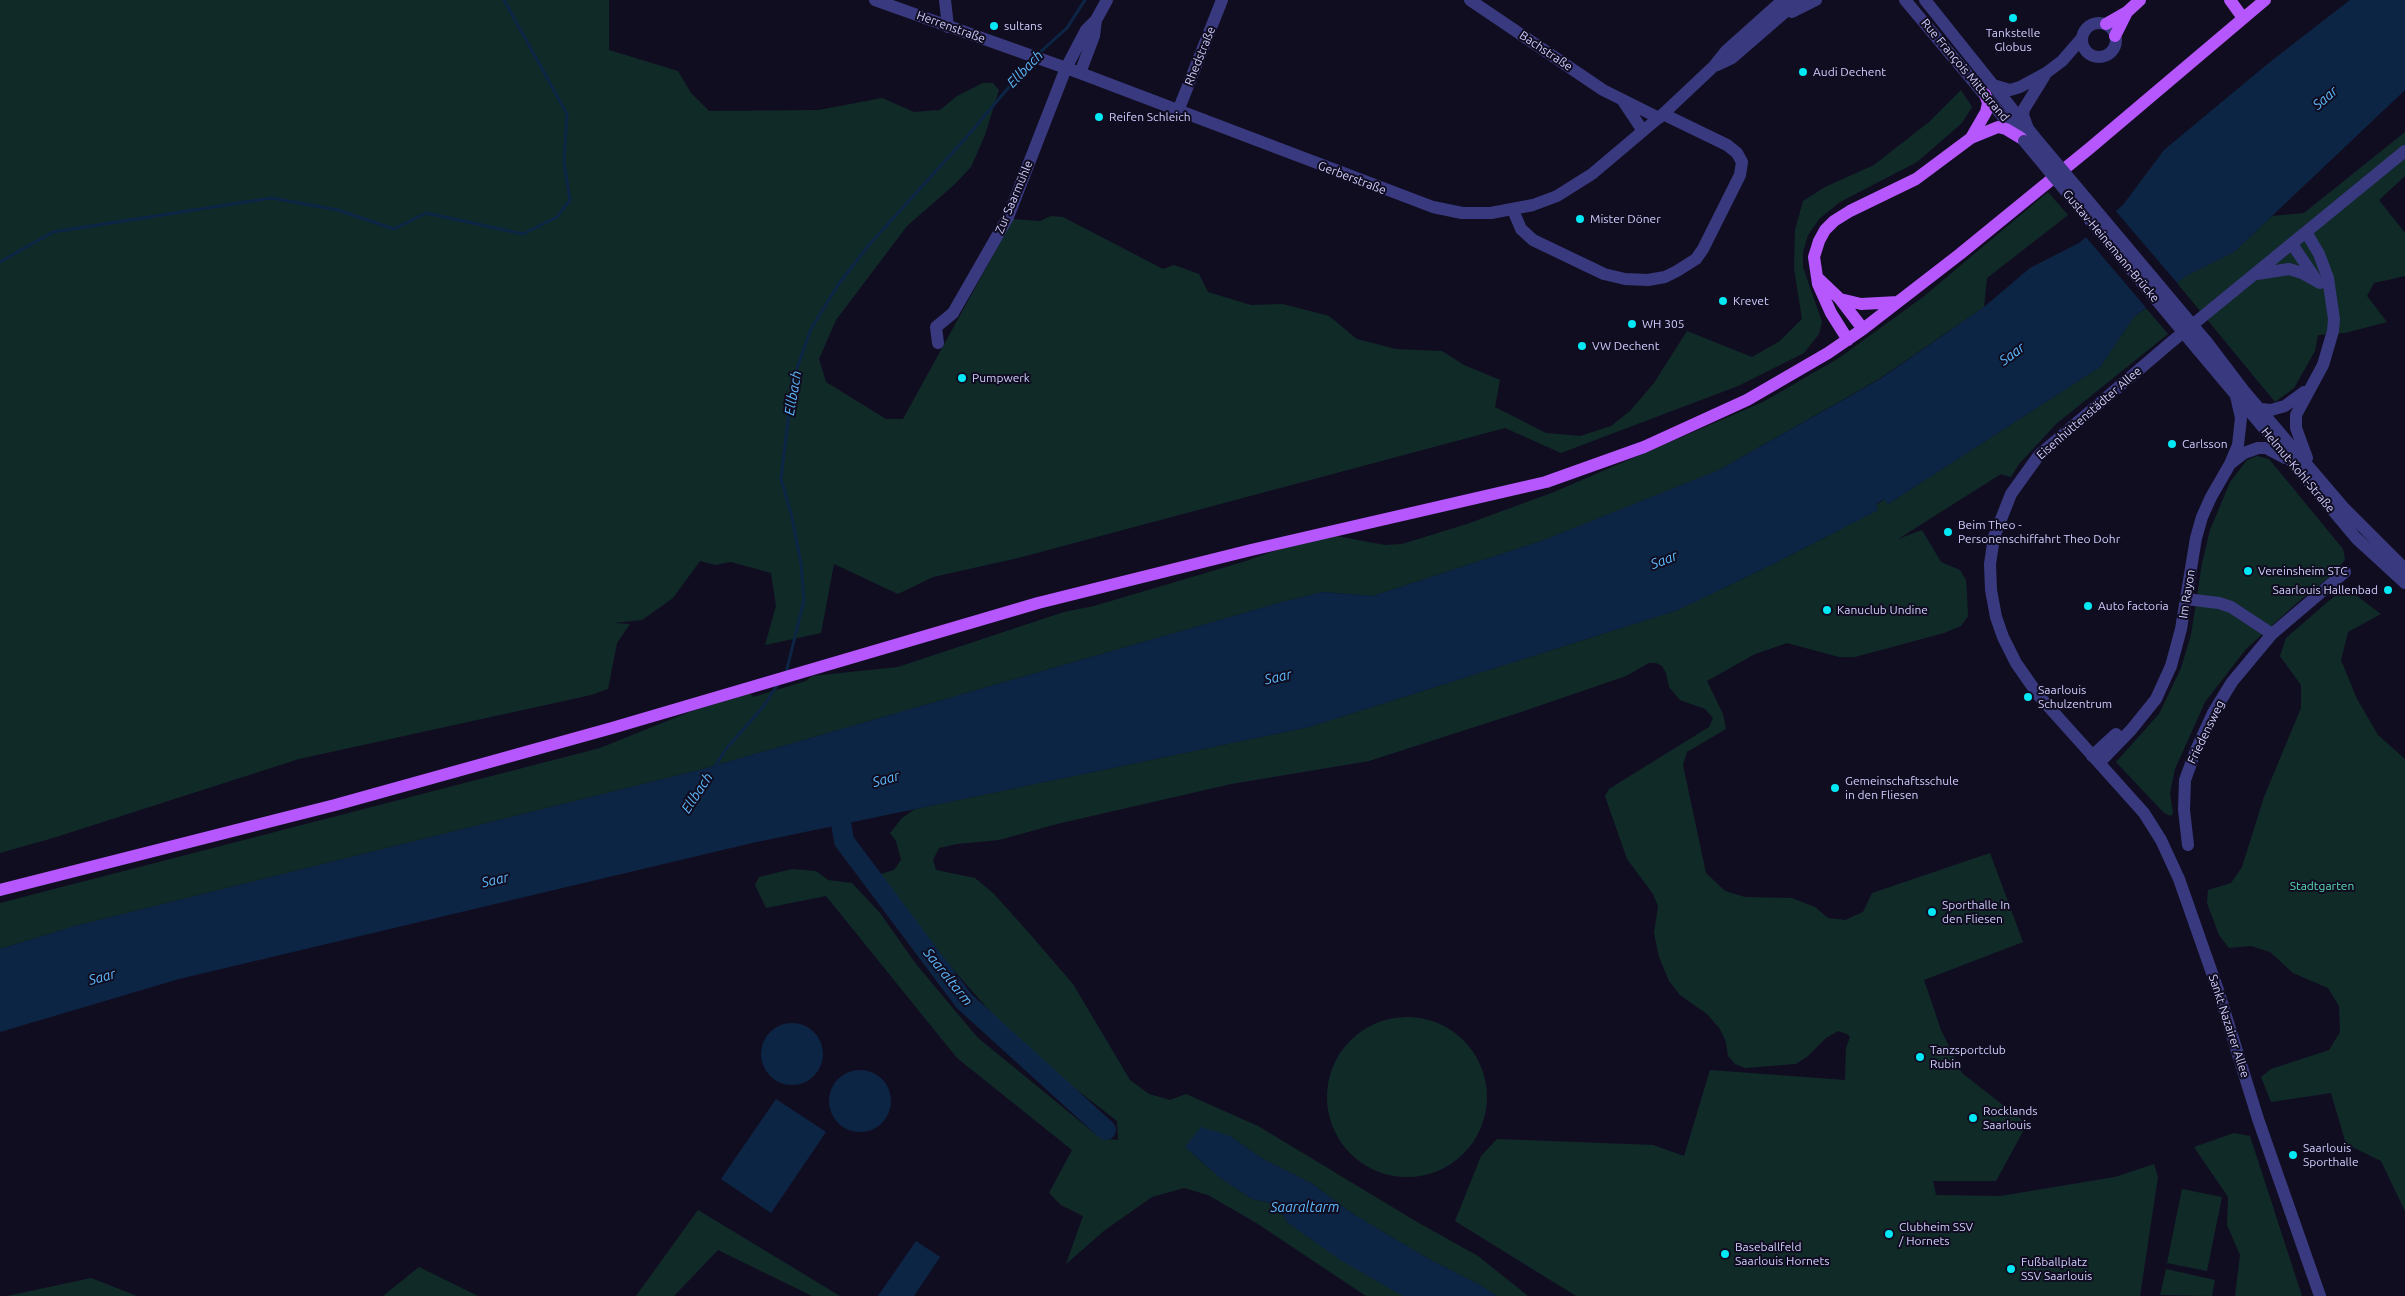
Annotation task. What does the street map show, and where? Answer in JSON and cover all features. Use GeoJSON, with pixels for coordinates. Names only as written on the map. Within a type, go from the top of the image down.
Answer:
{"type":"FeatureCollection","features":[{"type":"Feature","properties":{"kind":"main road"},"geometry":{"type":"LineString","coordinates":[[2106,24],[2128,12],[2140,0]]}},
{"type":"Feature","properties":{"kind":"main road"},"geometry":{"type":"LineString","coordinates":[[2230,0],[2243,18]]}},
{"type":"Feature","properties":{"kind":"main road"},"geometry":{"type":"LineString","coordinates":[[0,890],[327,807],[757,686],[949,627],[1055,598],[1251,550],[1546,482],[1602,463],[1696,424],[1754,396],[1848,340],[2090,148],[2243,18],[2258,2]]}},
{"type":"Feature","properties":{"kind":"main road"},"geometry":{"type":"LineString","coordinates":[[2115,36],[2128,12]]}},
{"type":"Feature","properties":{"kind":"main road"},"geometry":{"type":"LineString","coordinates":[[1971,138],[1986,112],[1989,89]]}},
{"type":"Feature","properties":{"kind":"main road"},"geometry":{"type":"LineString","coordinates":[[1848,340],[1821,293],[1814,257],[1819,241],[1834,221],[1850,211],[1916,179],[1971,138],[1998,128],[2027,136]]}},
{"type":"Feature","properties":{"kind":"main road"},"geometry":{"type":"LineString","coordinates":[[1817,277],[1824,286],[1840,299],[1863,329]]}},
{"type":"Feature","properties":{"kind":"main road"},"geometry":{"type":"LineString","coordinates":[[1840,299],[1861,304],[1898,302]]}},
{"type":"Feature","properties":{"kind":"street","name":"Herrenstraße"},"geometry":{"type":"LineString","coordinates":[[875,0],[1027,54]]}},
{"type":"Feature","properties":{"kind":"street"},"geometry":{"type":"LineString","coordinates":[[945,0],[948,27]]}},
{"type":"Feature","properties":{"kind":"street"},"geometry":{"type":"LineString","coordinates":[[1066,68],[1086,30],[1096,20],[1107,0]]}},
{"type":"Feature","properties":{"kind":"street","name":"Rhedstraße"},"geometry":{"type":"LineString","coordinates":[[1178,111],[1222,0]]}},
{"type":"Feature","properties":{"kind":"street","name":"Bachstraße"},"geometry":{"type":"LineString","coordinates":[[1470,0],[1623,101],[1727,145],[1737,153],[1742,162],[1740,175],[1703,249],[1696,259],[1665,277],[1648,280],[1625,279],[1604,274],[1533,240],[1521,229],[1513,210]]}},
{"type":"Feature","properties":{"kind":"street"},"geometry":{"type":"LineString","coordinates":[[1714,66],[1726,51],[1783,0]]}},
{"type":"Feature","properties":{"kind":"street"},"geometry":{"type":"LineString","coordinates":[[1714,66],[1732,58],[1799,0]]}},
{"type":"Feature","properties":{"kind":"street"},"geometry":{"type":"LineString","coordinates":[[1778,19],[1816,0]]}},
{"type":"Feature","properties":{"kind":"street"},"geometry":{"type":"LineString","coordinates":[[1898,0],[1910,5]]}},
{"type":"Feature","properties":{"kind":"street","name":"Rue François Mitterrand"},"geometry":{"type":"LineString","coordinates":[[1925,0],[1989,89],[2027,136]]}},
{"type":"Feature","properties":{"kind":"street","name":"Rue François Mitterrand"},"geometry":{"type":"LineString","coordinates":[[1910,5],[1989,89]]}},
{"type":"Feature","properties":{"kind":"street"},"geometry":{"type":"LineString","coordinates":[[1080,73],[1094,36],[1096,20]]}},
{"type":"Feature","properties":{"kind":"street"},"geometry":{"type":"LineString","coordinates":[[2062,62],[2082,38],[2086,30],[2093,24],[2106,24],[2115,36],[2114,46],[2108,54],[2098,56],[2088,52],[2082,38]]}},
{"type":"Feature","properties":{"kind":"street"},"geometry":{"type":"LineString","coordinates":[[1989,89],[2010,90],[2020,88],[2062,62],[2088,52]]}},
{"type":"Feature","properties":{"kind":"street","name":"Gerberstraße"},"geometry":{"type":"LineString","coordinates":[[1027,54],[1433,207],[1462,213],[1513,210],[1549,199],[1574,187],[1661,116],[1714,66]]}},
{"type":"Feature","properties":{"kind":"street","name":"Zur Saarmühle"},"geometry":{"type":"LineString","coordinates":[[938,343],[936,327],[954,314],[1008,217],[1066,68]]}},
{"type":"Feature","properties":{"kind":"street"},"geometry":{"type":"LineString","coordinates":[[2027,136],[2023,115],[2024,109],[2046,73]]}},
{"type":"Feature","properties":{"kind":"street","name":"Bachstraße"},"geometry":{"type":"LineString","coordinates":[[1623,101],[1643,131]]}},
{"type":"Feature","properties":{"kind":"street","name":"Gustav-Heinemann-Brücke"},"geometry":{"type":"LineString","coordinates":[[2027,136],[2202,346]]}},
{"type":"Feature","properties":{"kind":"street","name":"Eisenhüttenstädter Allee"},"geometry":{"type":"LineString","coordinates":[[2108,773],[2039,696],[2016,663],[2003,637],[1991,590],[1990,564],[1994,537],[2001,515],[2015,487],[2045,449],[2405,151]]}},
{"type":"Feature","properties":{"kind":"street"},"geometry":{"type":"LineString","coordinates":[[2306,232],[2320,254],[2328,278],[2333,331],[2323,365],[2296,415],[2296,428],[2301,446],[2316,476]]}},
{"type":"Feature","properties":{"kind":"street"},"geometry":{"type":"LineString","coordinates":[[2292,244],[2331,297]]}},
{"type":"Feature","properties":{"kind":"street"},"geometry":{"type":"LineString","coordinates":[[2255,274],[2288,270],[2302,273],[2320,284]]}},
{"type":"Feature","properties":{"kind":"street","name":"Helmut-Kohl-Straße"},"geometry":{"type":"LineString","coordinates":[[2202,346],[2236,396],[2356,538],[2405,583]]}},
{"type":"Feature","properties":{"kind":"street","name":"Helmut-Kohl-Straße"},"geometry":{"type":"LineString","coordinates":[[2202,346],[2262,409],[2316,476],[2366,532],[2405,569]]}},
{"type":"Feature","properties":{"kind":"street"},"geometry":{"type":"LineString","coordinates":[[2262,409],[2271,410],[2285,406],[2299,398],[2313,383]]}},
{"type":"Feature","properties":{"kind":"street","name":"Im Rayon"},"geometry":{"type":"LineString","coordinates":[[2108,773],[2111,755],[2119,742],[2156,699],[2171,666],[2182,629],[2196,538],[2202,517],[2238,445],[2241,418],[2236,396]]}},
{"type":"Feature","properties":{"kind":"street","name":"Im Rayon"},"geometry":{"type":"LineString","coordinates":[[2230,464],[2244,453],[2258,448],[2266,448],[2290,460]]}},
{"type":"Feature","properties":{"kind":"street","name":"Friedensweg"},"geometry":{"type":"LineString","coordinates":[[2188,845],[2184,793],[2193,757],[2213,713],[2232,682],[2272,634],[2345,572]]}},
{"type":"Feature","properties":{"kind":"street"},"geometry":{"type":"LineString","coordinates":[[2186,599],[2219,602],[2231,607],[2272,634]]}},
{"type":"Feature","properties":{"kind":"street","name":"Im Rayon"},"geometry":{"type":"LineString","coordinates":[[2095,759],[2127,725],[2137,721]]}},
{"type":"Feature","properties":{"kind":"street","name":"Im Rayon"},"geometry":{"type":"LineString","coordinates":[[2095,759],[2119,742]]}},
{"type":"Feature","properties":{"kind":"street","name":"Sankt Nazairer Allee"},"geometry":{"type":"LineString","coordinates":[[2108,773],[2144,813],[2161,840],[2179,879],[2220,993],[2258,1119],[2320,1296]]}},
{"type":"Feature","properties":{"kind":"green space"},"geometry":{"type":"Polygon","coordinates":[[[0,0],[609,0],[609,50],[678,71],[691,93],[709,111],[819,110],[882,98],[914,112],[940,110],[957,96],[983,83],[993,83],[999,90],[985,135],[971,167],[955,184],[907,226],[836,320],[819,359],[826,382],[886,419],[903,419],[1013,219],[1040,221],[1051,216],[1063,217],[1163,269],[1174,265],[1199,274],[1208,292],[1251,305],[1283,304],[1329,316],[1357,339],[1396,349],[1442,351],[1464,365],[1500,380],[1495,407],[1546,433],[1580,436],[1611,426],[1630,411],[1654,383],[1687,331],[1752,357],[1780,341],[1802,319],[1794,268],[1795,230],[1803,201],[1825,187],[1874,165],[1929,122],[1961,90],[1972,107],[1962,123],[1917,162],[1840,202],[1820,218],[1808,235],[1803,252],[1803,267],[1822,322],[1819,334],[1804,353],[1738,386],[1561,453],[1505,428],[1018,558],[933,577],[898,594],[834,564],[821,633],[765,645],[776,606],[771,573],[731,562],[715,565],[700,561],[673,598],[642,620],[614,623],[630,624],[617,643],[608,689],[591,695],[299,759],[53,838],[0,853],[0,0]]]}},
{"type":"Feature","properties":{"kind":"green space"},"geometry":{"type":"Polygon","coordinates":[[[2405,132],[2405,176],[2379,200],[2405,233],[2405,276],[2374,283],[2367,296],[2387,322],[2345,333],[2318,335],[2315,351],[2294,388],[2275,402],[2177,283],[2186,276],[2234,252],[2272,216],[2304,213],[2405,132]]]}},
{"type":"Feature","properties":{"kind":"green space"},"geometry":{"type":"Polygon","coordinates":[[[2048,192],[2068,215],[1987,278],[1984,307],[1879,379],[1719,470],[1544,540],[1373,596],[1323,592],[1282,602],[703,769],[75,926],[0,949],[0,903],[600,748],[692,711],[750,693],[753,697],[806,681],[812,676],[898,667],[1064,612],[1094,606],[1246,561],[1305,540],[1336,536],[1385,545],[1402,544],[1467,524],[1554,492],[1763,402],[1839,358],[1923,297],[2048,192]]]}},
{"type":"Feature","properties":{"kind":"green space"},"geometry":{"type":"Polygon","coordinates":[[[2146,308],[2168,334],[2056,424],[2019,464],[2011,477],[2001,474],[1898,539],[1922,530],[1941,562],[1960,570],[1966,580],[1968,616],[1961,626],[1944,633],[1855,657],[1839,657],[1787,643],[1755,654],[1707,681],[1723,714],[1726,729],[1687,752],[1683,765],[1706,873],[1725,891],[1745,897],[1792,898],[1815,907],[1828,918],[1845,920],[1863,912],[1872,893],[1990,853],[2023,942],[1924,980],[1941,1030],[1962,1073],[2027,1124],[1996,1181],[1933,1181],[1936,1195],[2000,1196],[2115,1177],[2154,1164],[2158,1177],[2140,1296],[1576,1296],[1455,1221],[1481,1156],[1497,1139],[1653,1145],[1684,1156],[1710,1070],[1845,1080],[1846,1048],[1850,1037],[1847,1034],[1838,1031],[1826,1038],[1808,1056],[1796,1064],[1745,1068],[1735,1064],[1728,1056],[1726,1042],[1720,1029],[1707,1014],[1680,995],[1669,981],[1659,957],[1654,933],[1658,906],[1653,894],[1627,859],[1605,796],[1609,789],[1709,727],[1713,718],[1705,709],[1680,700],[1669,687],[1666,673],[1662,666],[1656,663],[1649,663],[1626,676],[1521,712],[1369,761],[1231,784],[1057,824],[999,840],[957,844],[939,848],[933,860],[936,870],[975,878],[994,894],[1073,984],[1130,1080],[1149,1094],[1170,1100],[1186,1094],[1258,1126],[1417,1222],[1478,1256],[1528,1296],[1497,1296],[1480,1285],[1427,1258],[1353,1214],[1311,1183],[1263,1159],[1230,1136],[1185,1147],[1219,1177],[1252,1199],[1276,1204],[1288,1223],[1343,1261],[1403,1296],[1366,1296],[1258,1224],[1208,1195],[1184,1188],[1152,1197],[1105,1230],[1066,1264],[1083,1216],[1061,1205],[1049,1193],[1072,1150],[957,1058],[826,896],[766,908],[755,885],[759,877],[792,869],[816,871],[828,880],[852,883],[880,913],[916,964],[977,1037],[1093,1132],[1106,1139],[1118,1140],[1117,1121],[1041,1062],[1003,1026],[950,966],[889,887],[881,874],[894,870],[901,860],[896,841],[890,833],[902,818],[915,809],[1309,727],[1678,610],[1878,510],[1876,505],[1885,499],[1888,504],[2100,367],[2134,317],[2146,308]]]}},
{"type":"Feature","properties":{"kind":"green space"},"geometry":{"type":"Polygon","coordinates":[[[2257,456],[2269,459],[2343,549],[2345,560],[2331,576],[2298,602],[2246,649],[2205,702],[2175,769],[2170,793],[2173,813],[2171,816],[2164,813],[2116,762],[2159,714],[2181,668],[2191,635],[2202,563],[2210,530],[2230,482],[2247,460],[2257,456]]]}},
{"type":"Feature","properties":{"kind":"green space","name":"Stadtgarten"},"geometry":{"type":"Polygon","coordinates":[[[2345,587],[2381,614],[2348,632],[2341,660],[2357,699],[2378,735],[2405,759],[2405,1211],[2381,1161],[2346,1144],[2331,1093],[2271,1102],[2261,1077],[2271,1069],[2329,1050],[2340,1032],[2339,1006],[2328,988],[2293,973],[2270,952],[2251,946],[2229,948],[2219,935],[2207,903],[2208,890],[2231,883],[2242,867],[2264,797],[2301,708],[2301,685],[2280,656],[2286,638],[2345,587]]]}},
{"type":"Feature","properties":{"kind":"green space"},"geometry":{"type":"Polygon","coordinates":[[[1415,1017],[1445,1026],[1464,1040],[1474,1052],[1481,1066],[1486,1081],[1486,1113],[1481,1128],[1474,1142],[1464,1154],[1452,1164],[1430,1174],[1415,1177],[1399,1177],[1384,1174],[1362,1164],[1340,1142],[1328,1113],[1327,1089],[1330,1074],[1340,1052],[1362,1030],[1391,1018],[1415,1017]]]}},
{"type":"Feature","properties":{"kind":"green space"},"geometry":{"type":"Polygon","coordinates":[[[2234,1133],[2250,1136],[2302,1296],[2235,1296],[2240,1255],[2227,1225],[2228,1197],[2194,1147],[2234,1133]]]}},
{"type":"Feature","properties":{"kind":"green space"},"geometry":{"type":"Polygon","coordinates":[[[2182,1189],[2222,1197],[2207,1271],[2167,1263],[2182,1189]]]}},
{"type":"Feature","properties":{"kind":"green space"},"geometry":{"type":"Polygon","coordinates":[[[698,1210],[840,1296],[812,1296],[718,1250],[674,1296],[636,1296],[698,1210]]]}},
{"type":"Feature","properties":{"kind":"green space"},"geometry":{"type":"Polygon","coordinates":[[[419,1267],[478,1296],[383,1296],[419,1267]]]}},
{"type":"Feature","properties":{"kind":"green space"},"geometry":{"type":"Polygon","coordinates":[[[2166,1269],[2215,1280],[2212,1296],[2160,1295],[2166,1269]]]}},
{"type":"Feature","properties":{"kind":"green space"},"geometry":{"type":"Polygon","coordinates":[[[91,1278],[137,1296],[7,1296],[91,1278]]]}},
{"type":"Feature","properties":{"kind":"water","name":"Saar"},"geometry":{"type":"Polygon","coordinates":[[[2350,0],[2405,0],[2405,90],[2234,252],[2186,276],[2134,317],[2100,367],[1888,504],[1884,499],[1876,504],[1878,510],[1678,610],[1309,727],[752,843],[179,979],[0,1032],[0,949],[75,926],[703,769],[1282,602],[1323,592],[1373,596],[1544,540],[1719,470],[1880,379],[1984,307],[2030,268],[2079,243],[2123,205],[2164,150],[2270,62],[2350,0]]]}},
{"type":"Feature","properties":{"kind":"water"},"geometry":{"type":"Polygon","coordinates":[[[792,1023],[804,1026],[814,1032],[820,1042],[823,1054],[820,1066],[814,1076],[804,1082],[792,1085],[780,1082],[770,1076],[764,1066],[761,1054],[764,1042],[770,1032],[780,1026],[792,1023]]]}},
{"type":"Feature","properties":{"kind":"water"},"geometry":{"type":"Polygon","coordinates":[[[860,1070],[872,1073],[882,1079],[888,1089],[891,1101],[888,1113],[882,1123],[872,1129],[860,1132],[848,1129],[838,1123],[832,1113],[829,1101],[832,1089],[838,1079],[848,1073],[860,1070]]]}},
{"type":"Feature","properties":{"kind":"water"},"geometry":{"type":"Polygon","coordinates":[[[776,1099],[826,1132],[771,1213],[721,1179],[776,1099]]]}},
{"type":"Feature","properties":{"kind":"water","name":"Saaraltarm"},"geometry":{"type":"Polygon","coordinates":[[[1201,1127],[1230,1136],[1263,1159],[1311,1183],[1353,1214],[1427,1258],[1480,1285],[1497,1296],[1403,1296],[1342,1261],[1288,1223],[1276,1204],[1252,1199],[1219,1177],[1185,1147],[1201,1127]]]}},
{"type":"Feature","properties":{"kind":"water"},"geometry":{"type":"Polygon","coordinates":[[[916,1241],[940,1257],[914,1296],[878,1296],[916,1241]]]}},
{"type":"Feature","properties":{"kind":"pier"},"geometry":{"type":"Polygon","coordinates":[[[2114,209],[2179,285],[2148,310],[2084,235],[2114,209]]]}},
{"type":"Feature","properties":{"kind":"waterway"},"geometry":{"type":"LineString","coordinates":[[0,262],[53,232],[271,198],[338,210],[394,229],[426,213],[523,234],[557,217],[570,200],[564,162],[567,114],[504,0]]}},
{"type":"Feature","properties":{"kind":"waterway","name":"Ellbach"},"geometry":{"type":"LineString","coordinates":[[1038,54],[1067,28],[1085,0]]}},
{"type":"Feature","properties":{"kind":"waterway","name":"Ellbach"},"geometry":{"type":"LineString","coordinates":[[786,673],[804,600],[801,564],[792,517],[781,479],[793,379],[811,329],[838,285],[869,245],[964,140],[1032,60]]}},
{"type":"Feature","properties":{"kind":"waterway","name":"Ellbach"},"geometry":{"type":"LineString","coordinates":[[714,768],[726,749],[763,707],[778,684]]}},
{"type":"Feature","properties":{"kind":"waterway","name":"Saaraltarm"},"geometry":{"type":"LineString","coordinates":[[837,798],[844,841],[964,1001],[1106,1130]]}},
{"type":"Feature","properties":{"kind":"place","name":"Tankstelle Globus"},"geometry":{"type":"Point","coordinates":[2013,18]}},
{"type":"Feature","properties":{"kind":"place","name":"sultans"},"geometry":{"type":"Point","coordinates":[994,26]}},
{"type":"Feature","properties":{"kind":"place","name":"Audi Dechent"},"geometry":{"type":"Point","coordinates":[1803,72]}},
{"type":"Feature","properties":{"kind":"place","name":"Reifen Schleich"},"geometry":{"type":"Point","coordinates":[1099,117]}},
{"type":"Feature","properties":{"kind":"place","name":"Mister Döner"},"geometry":{"type":"Point","coordinates":[1580,219]}},
{"type":"Feature","properties":{"kind":"place","name":"Krevet"},"geometry":{"type":"Point","coordinates":[1723,301]}},
{"type":"Feature","properties":{"kind":"place","name":"WH 305"},"geometry":{"type":"Point","coordinates":[1632,324]}},
{"type":"Feature","properties":{"kind":"place","name":"VW Dechent"},"geometry":{"type":"Point","coordinates":[1582,346]}},
{"type":"Feature","properties":{"kind":"place","name":"Pumpwerk"},"geometry":{"type":"Point","coordinates":[962,378]}},
{"type":"Feature","properties":{"kind":"place","name":"Carlsson"},"geometry":{"type":"Point","coordinates":[2172,444]}},
{"type":"Feature","properties":{"kind":"place","name":"Beim Theo - Personenschiffahrt Theo Dohr"},"geometry":{"type":"Point","coordinates":[1948,532]}},
{"type":"Feature","properties":{"kind":"place","name":"Vereinsheim STC"},"geometry":{"type":"Point","coordinates":[2248,571]}},
{"type":"Feature","properties":{"kind":"place","name":"Saarlouis Hallenbad"},"geometry":{"type":"Point","coordinates":[2388,590]}},
{"type":"Feature","properties":{"kind":"place","name":"Auto factoria"},"geometry":{"type":"Point","coordinates":[2088,606]}},
{"type":"Feature","properties":{"kind":"place","name":"Kanuclub Undine"},"geometry":{"type":"Point","coordinates":[1827,610]}},
{"type":"Feature","properties":{"kind":"place","name":"Saarlouis Schulzentrum"},"geometry":{"type":"Point","coordinates":[2028,697]}},
{"type":"Feature","properties":{"kind":"place","name":"Gemeinschaftsschule in den Fliesen"},"geometry":{"type":"Point","coordinates":[1835,788]}},
{"type":"Feature","properties":{"kind":"place","name":"Sporthalle In den Fliesen"},"geometry":{"type":"Point","coordinates":[1932,912]}},
{"type":"Feature","properties":{"kind":"place","name":"Tanzsportclub Rubin"},"geometry":{"type":"Point","coordinates":[1920,1057]}},
{"type":"Feature","properties":{"kind":"place","name":"Rocklands Saarlouis"},"geometry":{"type":"Point","coordinates":[1973,1118]}},
{"type":"Feature","properties":{"kind":"place","name":"Saarlouis Sporthalle"},"geometry":{"type":"Point","coordinates":[2293,1155]}},
{"type":"Feature","properties":{"kind":"place","name":"Clubheim SSV / Hornets"},"geometry":{"type":"Point","coordinates":[1889,1234]}},
{"type":"Feature","properties":{"kind":"place","name":"Baseballfeld Saarlouis Hornets"},"geometry":{"type":"Point","coordinates":[1725,1254]}},
{"type":"Feature","properties":{"kind":"place","name":"Fußballplatz SSV Saarlouis"},"geometry":{"type":"Point","coordinates":[2011,1269]}}]}
